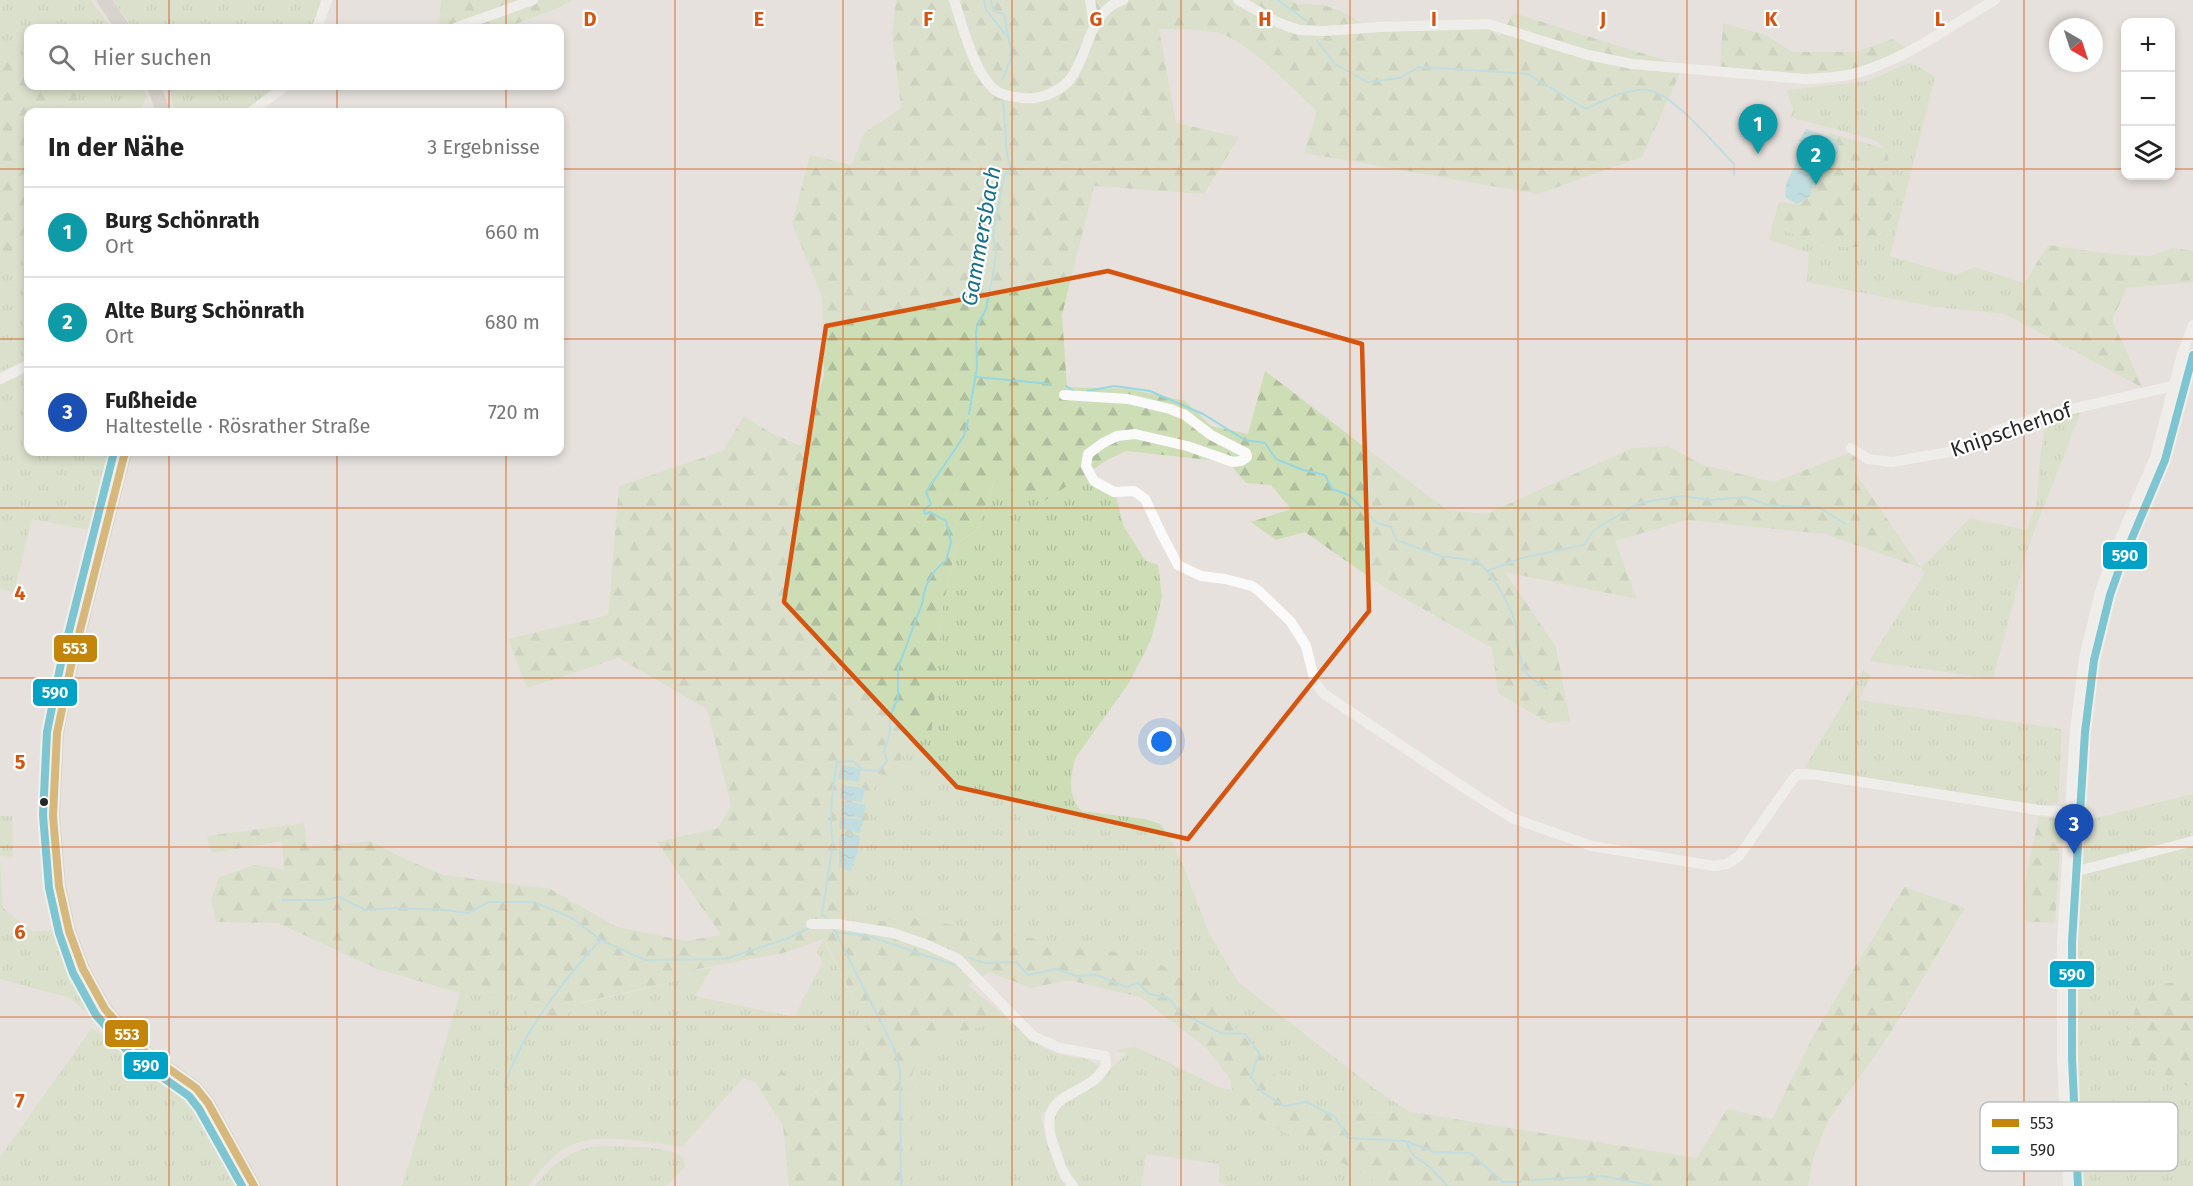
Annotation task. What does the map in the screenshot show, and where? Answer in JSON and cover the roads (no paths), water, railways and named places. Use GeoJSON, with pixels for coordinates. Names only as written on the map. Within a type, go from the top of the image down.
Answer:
{"type":"FeatureCollection","features":[{"type":"Feature","properties":{"kind":"main road"},"geometry":{"type":"LineString","coordinates":[[104,0],[120,24]]}},
{"type":"Feature","properties":{"kind":"main road"},"geometry":{"type":"LineString","coordinates":[[155,90],[162,108]]}},
{"type":"Feature","properties":{"kind":"main road"},"geometry":{"type":"LineString","coordinates":[[124,456],[70,666],[57,733],[52,801],[54,851],[59,885],[69,931],[86,976],[105,1009],[117,1026],[138,1047],[196,1088],[208,1102],[254,1186]]}},
{"type":"Feature","properties":{"kind":"street"},"geometry":{"type":"LineString","coordinates":[[318,24],[327,0]]}},
{"type":"Feature","properties":{"kind":"street"},"geometry":{"type":"LineString","coordinates":[[466,24],[533,0]]}},
{"type":"Feature","properties":{"kind":"street"},"geometry":{"type":"LineString","coordinates":[[954,0],[970,47],[985,80],[999,93],[1024,98],[1052,94],[1072,78],[1094,26],[1116,0]]}},
{"type":"Feature","properties":{"kind":"street"},"geometry":{"type":"LineString","coordinates":[[1090,0],[1094,26]]}},
{"type":"Feature","properties":{"kind":"street"},"geometry":{"type":"LineString","coordinates":[[1238,0],[1280,23],[1299,30],[1488,24],[1588,55],[1632,64],[1805,79],[1832,78],[1868,70],[1908,52],[1995,0]]}},
{"type":"Feature","properties":{"kind":"street"},"geometry":{"type":"LineString","coordinates":[[155,90],[157,108]]}},
{"type":"Feature","properties":{"kind":"street"},"geometry":{"type":"LineString","coordinates":[[256,108],[280,90]]}},
{"type":"Feature","properties":{"kind":"street"},"geometry":{"type":"LineString","coordinates":[[2064,1102],[2061,1022],[2069,812],[2077,703],[2091,625],[2111,560],[2155,457],[2182,354],[2193,326]]}},
{"type":"Feature","properties":{"kind":"street"},"geometry":{"type":"LineString","coordinates":[[0,379],[24,367]]}},
{"type":"Feature","properties":{"kind":"street","name":"Knipscherhof"},"geometry":{"type":"LineString","coordinates":[[1851,448],[1868,459],[1892,462],[1957,450],[1980,444],[1995,431],[2041,416],[2173,386]]}},
{"type":"Feature","properties":{"kind":"street"},"geometry":{"type":"LineString","coordinates":[[1064,395],[1128,399],[1170,410],[1185,415],[1211,435],[1246,453],[1247,457],[1242,461],[1233,462],[1177,444],[1135,435],[1117,436],[1103,442],[1088,454],[1086,466],[1094,481],[1103,488],[1114,492],[1134,491],[1145,499],[1161,536],[1179,565],[1200,576],[1242,583],[1259,591],[1299,632],[1306,646],[1315,682],[1324,694],[1497,810],[1519,821],[1592,846],[1714,866],[1726,864],[1739,856],[1798,774],[1818,775],[2038,810],[2069,812]]}},
{"type":"Feature","properties":{"kind":"street"},"geometry":{"type":"LineString","coordinates":[[2066,874],[2193,841]]}},
{"type":"Feature","properties":{"kind":"street"},"geometry":{"type":"LineString","coordinates":[[811,924],[838,924],[893,933],[925,944],[958,959],[1033,1036],[1060,1048],[1105,1056],[1106,1065],[1101,1074],[1095,1080],[1060,1100],[1048,1120],[1048,1129],[1064,1176],[1073,1186]]}},
{"type":"Feature","properties":{"kind":"street"},"geometry":{"type":"LineString","coordinates":[[2067,1171],[2068,1186]]}},
{"type":"Feature","properties":{"kind":"water"},"geometry":{"type":"Polygon","coordinates":[[[1806,129],[1836,139],[1839,149],[1834,164],[1823,167],[1816,174],[1810,197],[1797,204],[1785,197],[1786,184],[1804,145],[1799,141],[1806,129]]]}},
{"type":"Feature","properties":{"kind":"water"},"geometry":{"type":"Polygon","coordinates":[[[841,765],[861,769],[859,782],[838,779],[841,765]]]}},
{"type":"Feature","properties":{"kind":"water"},"geometry":{"type":"Polygon","coordinates":[[[841,785],[865,788],[862,802],[840,799],[841,785]]]}},
{"type":"Feature","properties":{"kind":"water"},"geometry":{"type":"Polygon","coordinates":[[[841,801],[866,805],[863,818],[841,816],[841,801]]]}},
{"type":"Feature","properties":{"kind":"water"},"geometry":{"type":"Polygon","coordinates":[[[840,817],[863,820],[860,833],[839,828],[840,817]]]}},
{"type":"Feature","properties":{"kind":"water"},"geometry":{"type":"Polygon","coordinates":[[[841,834],[858,835],[860,838],[850,872],[839,866],[841,834]]]}},
{"type":"Feature","properties":{"kind":"waterway"},"geometry":{"type":"LineString","coordinates":[[984,0],[986,10],[1009,39]]}},
{"type":"Feature","properties":{"kind":"waterway","name":"Gammersbach"},"geometry":{"type":"LineString","coordinates":[[991,0],[994,11],[1004,14],[1012,55],[1003,79]]}},
{"type":"Feature","properties":{"kind":"waterway"},"geometry":{"type":"LineString","coordinates":[[1278,0],[1308,22]]}},
{"type":"Feature","properties":{"kind":"waterway"},"geometry":{"type":"LineString","coordinates":[[1317,41],[1335,64],[1367,82],[1400,78],[1419,67],[1528,74],[1586,109],[1627,92],[1652,91],[1673,103],[1695,123],[1734,164],[1734,175]]}},
{"type":"Feature","properties":{"kind":"waterway","name":"Gammersbach"},"geometry":{"type":"LineString","coordinates":[[969,414],[977,367],[977,327],[986,309],[994,269],[996,252],[993,237],[1004,176],[1011,169],[1007,155],[1003,98]]}},
{"type":"Feature","properties":{"kind":"waterway"},"geometry":{"type":"LineString","coordinates":[[976,377],[1051,384]]}},
{"type":"Feature","properties":{"kind":"waterway"},"geometry":{"type":"LineString","coordinates":[[1066,386],[1074,391]]}},
{"type":"Feature","properties":{"kind":"waterway"},"geometry":{"type":"LineString","coordinates":[[1087,391],[1114,386],[1150,391],[1203,414],[1245,440],[1265,443],[1276,459],[1303,470],[1325,475],[1332,489],[1349,495],[1377,523],[1391,527],[1396,540],[1441,556],[1478,561],[1487,571],[1522,558],[1584,545],[1594,530],[1639,503],[1682,496],[1711,500],[1745,497],[1768,505],[1820,508],[1846,524]]}},
{"type":"Feature","properties":{"kind":"waterway","name":"Gammersbach"},"geometry":{"type":"LineString","coordinates":[[830,921],[822,915],[833,843],[831,813],[837,762],[853,761],[863,770],[878,771],[887,761],[884,751],[890,731],[890,716],[898,698],[898,668],[927,584],[937,568],[946,561],[951,542],[946,521],[930,512],[925,514],[924,510],[931,504],[926,492],[964,436],[968,420]]}},
{"type":"Feature","properties":{"kind":"waterway"},"geometry":{"type":"LineString","coordinates":[[1488,572],[1514,619],[1517,645],[1525,672],[1547,689]]}},
{"type":"Feature","properties":{"kind":"waterway"},"geometry":{"type":"LineString","coordinates":[[282,900],[323,900],[339,897],[365,910],[394,908],[468,913],[489,902],[534,902],[572,918],[601,940],[645,960],[725,959],[786,939],[809,928]]}},
{"type":"Feature","properties":{"kind":"waterway","name":"Gammersbach"},"geometry":{"type":"LineString","coordinates":[[834,929],[894,1048],[900,1070],[901,1186]]}},
{"type":"Feature","properties":{"kind":"waterway"},"geometry":{"type":"LineString","coordinates":[[836,932],[868,936],[954,965]]}},
{"type":"Feature","properties":{"kind":"waterway"},"geometry":{"type":"LineString","coordinates":[[505,1087],[516,1057],[533,1026],[600,940]]}},
{"type":"Feature","properties":{"kind":"waterway"},"geometry":{"type":"LineString","coordinates":[[969,958],[986,963],[1016,962],[1028,975],[1057,969],[1076,976],[1097,975],[1126,987],[1138,983],[1149,994],[1169,998],[1178,1011],[1221,1033],[1245,1034],[1259,1053],[1251,1077],[1262,1092],[1284,1106],[1307,1102],[1335,1117],[1348,1138],[1406,1141],[1413,1155],[1431,1168],[1447,1186]]}},
{"type":"Feature","properties":{"kind":"waterway"},"geometry":{"type":"LineString","coordinates":[[1408,1142],[1434,1152],[1470,1153],[1503,1182],[1521,1182]]}},
{"type":"Feature","properties":{"kind":"waterway"},"geometry":{"type":"LineString","coordinates":[[1532,1180],[1603,1176],[1651,1186]]}},
{"type":"Feature","properties":{"kind":"place","name":"Burg Schönrath"},"geometry":{"type":"Point","coordinates":[1758,154]}},
{"type":"Feature","properties":{"kind":"place","name":"Alte Burg Schönrath"},"geometry":{"type":"Point","coordinates":[1816,185]}},
{"type":"Feature","properties":{"kind":"place","name":"Fußheide"},"geometry":{"type":"Point","coordinates":[2074,854]}}]}
